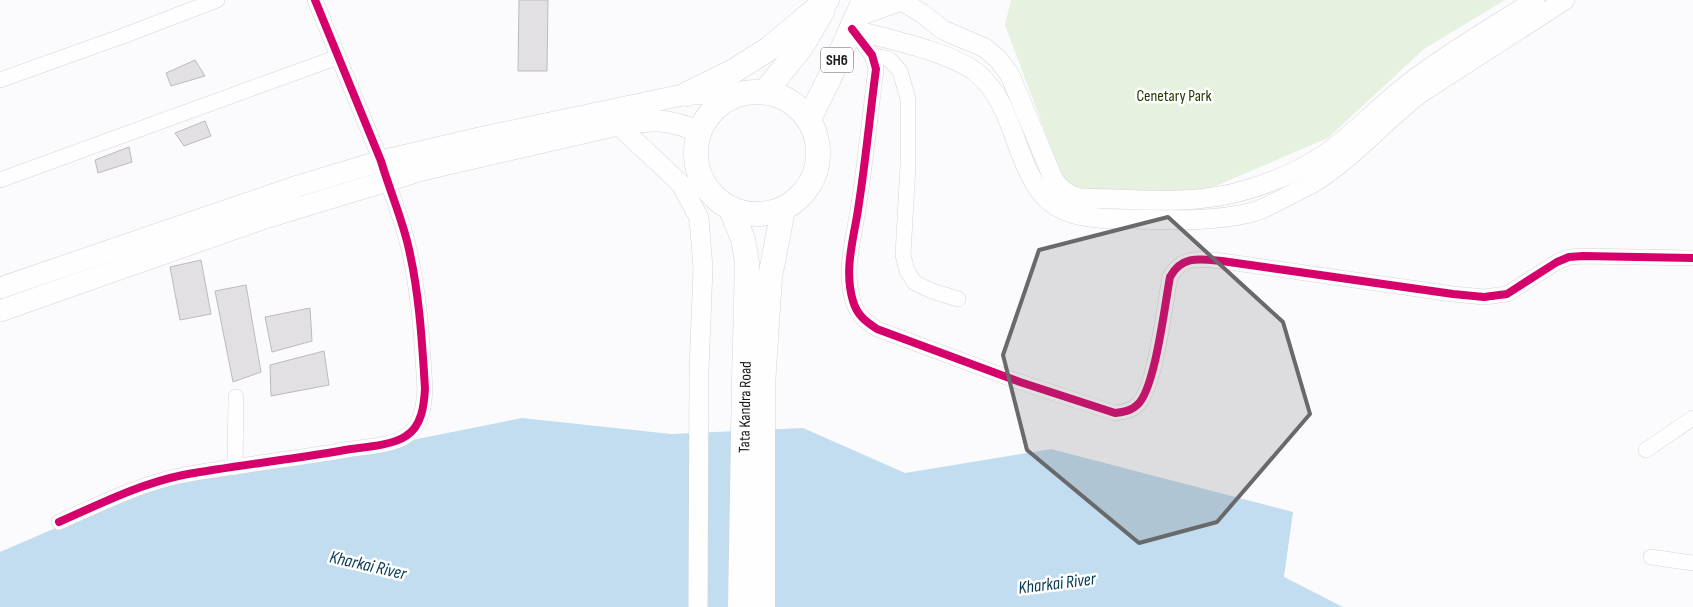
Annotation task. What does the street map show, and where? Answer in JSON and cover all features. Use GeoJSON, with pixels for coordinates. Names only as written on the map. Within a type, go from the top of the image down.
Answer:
{"type":"FeatureCollection","features":[{"type":"Feature","properties":{"kind":"main road"},"geometry":{"type":"LineString","coordinates":[[687,94],[734,71],[770,48],[826,3],[858,15]]}},
{"type":"Feature","properties":{"kind":"main road","name":"SH6"},"geometry":{"type":"LineString","coordinates":[[765,92],[802,46],[826,3]]}},
{"type":"Feature","properties":{"kind":"main road","name":"SH6"},"geometry":{"type":"LineString","coordinates":[[809,119],[858,15]]}},
{"type":"Feature","properties":{"kind":"main road"},"geometry":{"type":"LineString","coordinates":[[0,311],[262,218],[384,171],[484,137],[687,94],[765,92],[790,100],[809,119],[819,144],[817,170],[804,194],[783,210],[757,216],[731,210],[712,195],[699,174],[696,150],[700,132],[708,116],[715,109],[738,94]]}},
{"type":"Feature","properties":{"kind":"main road"},"geometry":{"type":"LineString","coordinates":[[0,288],[298,186],[384,171],[422,170],[618,125],[646,121],[666,121],[700,132]]}},
{"type":"Feature","properties":{"kind":"main road","name":"Tata Kandra Road"},"geometry":{"type":"LineString","coordinates":[[731,210],[743,239],[748,262],[753,382],[740,607]]}},
{"type":"Feature","properties":{"kind":"main road"},"geometry":{"type":"LineString","coordinates":[[763,607],[753,382],[783,210]]}},
{"type":"Feature","properties":{"kind":"street"},"geometry":{"type":"LineString","coordinates":[[0,80],[124,36],[217,0]]}},
{"type":"Feature","properties":{"kind":"street"},"geometry":{"type":"LineString","coordinates":[[59,522],[155,482],[235,467],[387,443],[407,436],[418,422],[424,406],[426,389],[415,279],[398,206],[316,0]]}},
{"type":"Feature","properties":{"kind":"street"},"geometry":{"type":"LineString","coordinates":[[858,15],[900,0],[923,14],[943,30],[973,42],[998,59],[1010,75],[1053,178],[1059,188],[1066,194],[1080,198],[1200,200],[1244,190],[1298,170],[1325,153],[1408,83],[1535,0]]}},
{"type":"Feature","properties":{"kind":"street"},"geometry":{"type":"LineString","coordinates":[[858,15],[923,49],[962,64],[987,83],[1005,113],[1032,179],[1042,194],[1053,204],[1073,214],[1096,219],[1176,220],[1222,217],[1253,212],[1312,184],[1338,165],[1421,93],[1565,0]]}},
{"type":"Feature","properties":{"kind":"street"},"geometry":{"type":"LineString","coordinates":[[858,15],[876,69],[859,203],[848,270],[852,301],[857,313],[877,329],[1020,382],[1116,412],[1125,412],[1138,405],[1145,396],[1152,376],[1170,277],[1175,268],[1186,261],[1196,259],[1222,261],[1453,294],[1489,297],[1507,294],[1557,262],[1569,257],[1693,258]]}},
{"type":"Feature","properties":{"kind":"street"},"geometry":{"type":"LineString","coordinates":[[962,64],[973,42]]}},
{"type":"Feature","properties":{"kind":"street"},"geometry":{"type":"LineString","coordinates":[[872,55],[889,59],[900,72],[908,99],[908,164],[903,255],[907,271],[915,283],[932,292],[958,299]]}},
{"type":"Feature","properties":{"kind":"street"},"geometry":{"type":"LineString","coordinates":[[0,180],[338,57]]}},
{"type":"Feature","properties":{"kind":"street"},"geometry":{"type":"LineString","coordinates":[[618,125],[682,184],[699,218],[703,268],[699,371],[698,607]]}},
{"type":"Feature","properties":{"kind":"street"},"geometry":{"type":"LineString","coordinates":[[235,467],[236,397]]}},
{"type":"Feature","properties":{"kind":"street"},"geometry":{"type":"LineString","coordinates":[[1646,450],[1693,418]]}},
{"type":"Feature","properties":{"kind":"street"},"geometry":{"type":"LineString","coordinates":[[1651,557],[1693,563]]}},
{"type":"Feature","properties":{"kind":"highlighted area"},"geometry":{"type":"Polygon","coordinates":[[[1168,217],[1283,322],[1310,414],[1217,522],[1139,543],[1027,450],[1003,355],[1039,250],[1168,217]]]}},
{"type":"Feature","properties":{"kind":"green space","name":"Cenetary Park"},"geometry":{"type":"Polygon","coordinates":[[[1011,0],[1505,0],[1424,49],[1328,138],[1202,192],[1066,188],[1005,25],[1011,0]]]}},
{"type":"Feature","properties":{"kind":"water","name":"Kharkai River"},"geometry":{"type":"Polygon","coordinates":[[[522,418],[671,434],[803,428],[905,473],[1051,449],[1293,512],[1284,577],[1343,607],[0,607],[0,552],[155,485],[382,446],[522,418]]]}},
{"type":"Feature","properties":{"kind":"building"},"geometry":{"type":"Polygon","coordinates":[[[519,0],[548,0],[547,71],[518,71],[519,0]]]}},
{"type":"Feature","properties":{"kind":"building"},"geometry":{"type":"Polygon","coordinates":[[[195,60],[205,76],[171,86],[166,73],[195,60]]]}},
{"type":"Feature","properties":{"kind":"building"},"geometry":{"type":"Polygon","coordinates":[[[205,121],[211,136],[184,146],[175,133],[205,121]]]}},
{"type":"Feature","properties":{"kind":"building"},"geometry":{"type":"Polygon","coordinates":[[[129,147],[132,162],[98,173],[95,160],[129,147]]]}},
{"type":"Feature","properties":{"kind":"building"},"geometry":{"type":"Polygon","coordinates":[[[201,260],[211,314],[180,320],[170,267],[201,260]]]}},
{"type":"Feature","properties":{"kind":"building"},"geometry":{"type":"Polygon","coordinates":[[[246,285],[261,372],[233,382],[215,291],[246,285]]]}},
{"type":"Feature","properties":{"kind":"building"},"geometry":{"type":"Polygon","coordinates":[[[310,308],[312,341],[272,352],[265,317],[310,308]]]}},
{"type":"Feature","properties":{"kind":"building"},"geometry":{"type":"Polygon","coordinates":[[[324,351],[329,385],[271,396],[270,365],[324,351]]]}},
{"type":"Feature","properties":{"kind":"cycle path"},"geometry":{"type":"LineString","coordinates":[[59,522],[120,495],[183,475],[387,444],[406,436],[416,427],[419,421],[425,395],[424,370],[417,296],[407,241],[381,161],[315,0]]}},
{"type":"Feature","properties":{"kind":"cycle path"},"geometry":{"type":"LineString","coordinates":[[852,29],[872,55],[876,69],[849,264],[850,289],[859,314],[877,329],[1020,382],[1115,413],[1132,409],[1143,397],[1154,365],[1170,277],[1180,265],[1192,260],[1222,261],[1484,297],[1507,294],[1557,262],[1569,257],[1693,258]]}}]}
